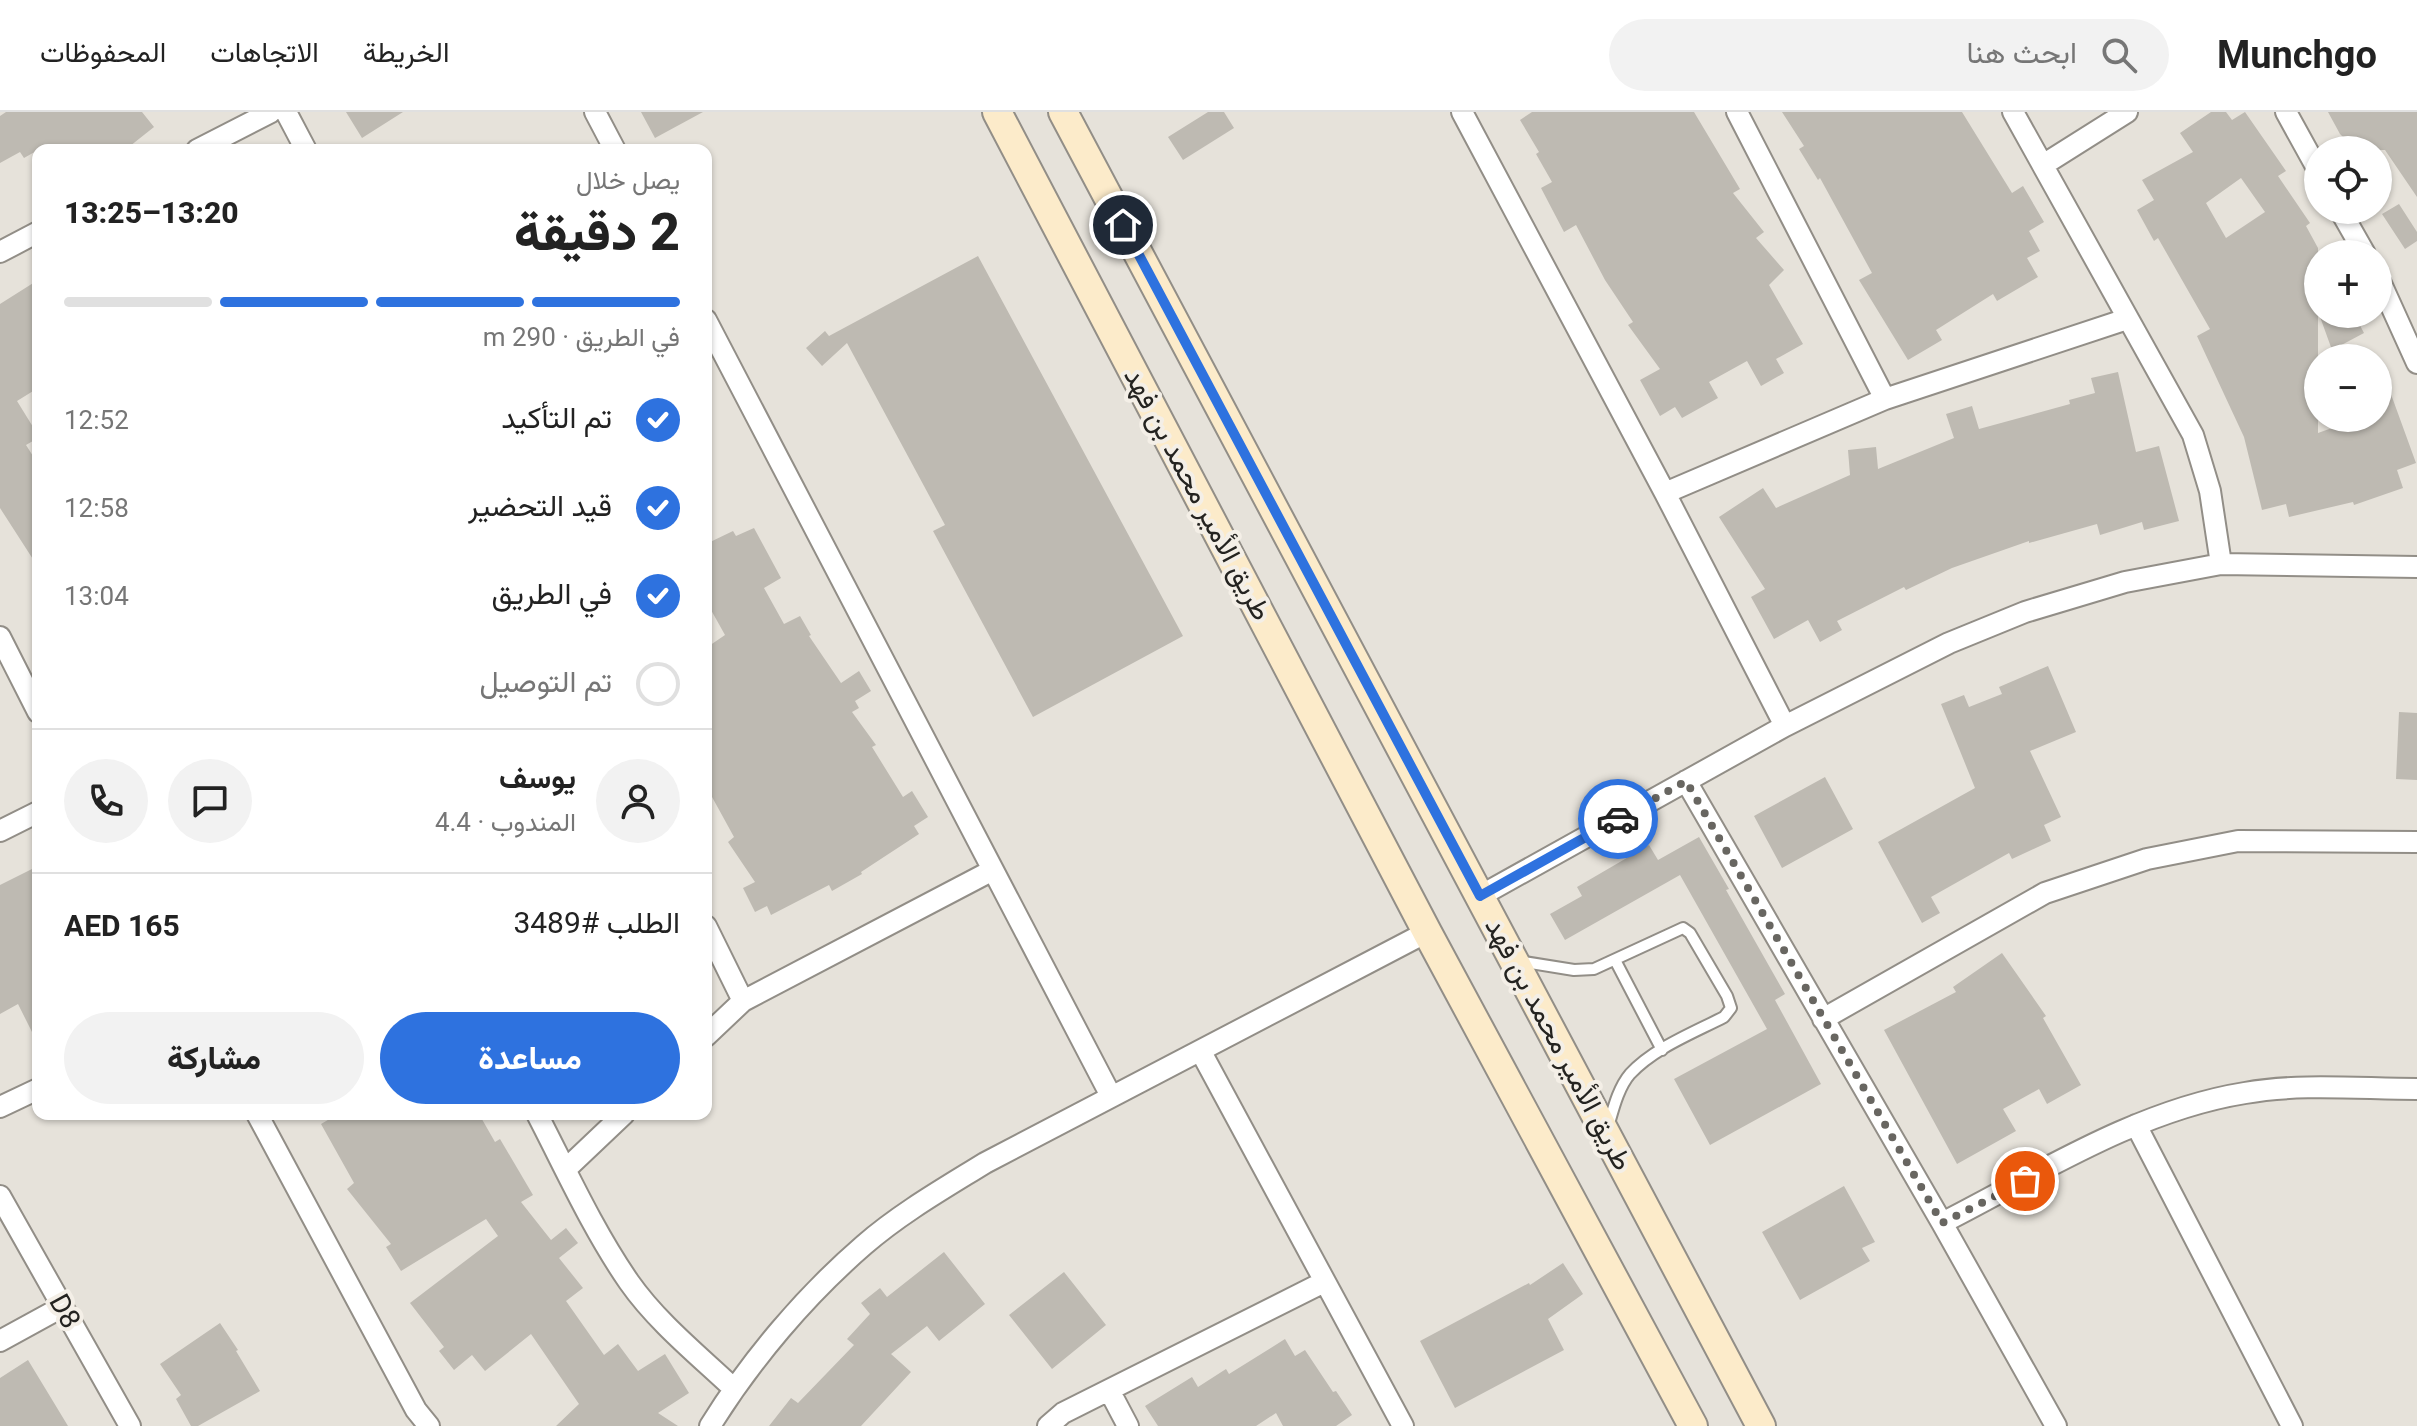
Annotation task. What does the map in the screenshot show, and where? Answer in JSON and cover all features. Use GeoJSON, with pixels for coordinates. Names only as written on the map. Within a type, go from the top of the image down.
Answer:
{"type":"FeatureCollection","features":[{"type":"Feature","properties":{"kind":"street"},"geometry":{"type":"LineString","coordinates":[[209,144],[271,112]]}},
{"type":"Feature","properties":{"kind":"street"},"geometry":{"type":"LineString","coordinates":[[286,112],[303,144]]}},
{"type":"Feature","properties":{"kind":"street"},"geometry":{"type":"LineString","coordinates":[[595,112],[612,144]]}},
{"type":"Feature","properties":{"kind":"street","name":"طريق الأمير محمد بن فهد"},"geometry":{"type":"LineString","coordinates":[[997,112],[1427,932],[1693,1426]]}},
{"type":"Feature","properties":{"kind":"street","name":"طريق الأمير محمد بن فهد"},"geometry":{"type":"LineString","coordinates":[[1063,112],[1761,1426]]}},
{"type":"Feature","properties":{"kind":"street"},"geometry":{"type":"LineString","coordinates":[[1462,112],[1785,726]]}},
{"type":"Feature","properties":{"kind":"street"},"geometry":{"type":"LineString","coordinates":[[1737,112],[1885,399]]}},
{"type":"Feature","properties":{"kind":"street"},"geometry":{"type":"LineString","coordinates":[[2013,112],[2193,435],[2210,491],[2221,564]]}},
{"type":"Feature","properties":{"kind":"street"},"geometry":{"type":"LineString","coordinates":[[2043,165],[2127,112]]}},
{"type":"Feature","properties":{"kind":"street"},"geometry":{"type":"LineString","coordinates":[[2286,112],[2304,145]]}},
{"type":"Feature","properties":{"kind":"street"},"geometry":{"type":"LineString","coordinates":[[0,252],[32,235]]}},
{"type":"Feature","properties":{"kind":"street"},"geometry":{"type":"LineString","coordinates":[[2392,308],[2417,363]]}},
{"type":"Feature","properties":{"kind":"street"},"geometry":{"type":"LineString","coordinates":[[1665,493],[1885,399],[2127,319]]}},
{"type":"Feature","properties":{"kind":"street"},"geometry":{"type":"LineString","coordinates":[[712,331],[1111,1096]]}},
{"type":"Feature","properties":{"kind":"street"},"geometry":{"type":"LineString","coordinates":[[1480,896],[1785,726],[1949,643],[2025,612],[2125,582],[2221,564],[2417,567]]}},
{"type":"Feature","properties":{"kind":"street"},"geometry":{"type":"LineString","coordinates":[[0,637],[32,700]]}},
{"type":"Feature","properties":{"kind":"street"},"geometry":{"type":"LineString","coordinates":[[1686,781],[2056,1426]]}},
{"type":"Feature","properties":{"kind":"street"},"geometry":{"type":"LineString","coordinates":[[0,831],[32,815]]}},
{"type":"Feature","properties":{"kind":"street"},"geometry":{"type":"LineString","coordinates":[[1823,1019],[2045,893],[2147,859],[2238,841],[2417,842]]}},
{"type":"Feature","properties":{"kind":"street"},"geometry":{"type":"LineString","coordinates":[[712,1030],[743,1001],[993,870]]}},
{"type":"Feature","properties":{"kind":"street"},"geometry":{"type":"LineString","coordinates":[[710,1426],[733,1388],[812,1296],[864,1245],[915,1206],[973,1170],[1111,1096],[1201,1052],[1427,932]]}},
{"type":"Feature","properties":{"kind":"street"},"geometry":{"type":"LineString","coordinates":[[712,938],[743,1001]]}},
{"type":"Feature","properties":{"kind":"street"},"geometry":{"type":"LineString","coordinates":[[1201,1052],[1403,1426]]}},
{"type":"Feature","properties":{"kind":"street"},"geometry":{"type":"LineString","coordinates":[[1942,1223],[2136,1125],[2185,1107],[2247,1092],[2285,1089],[2417,1089]]}},
{"type":"Feature","properties":{"kind":"street"},"geometry":{"type":"LineString","coordinates":[[0,1107],[32,1092]]}},
{"type":"Feature","properties":{"kind":"street"},"geometry":{"type":"LineString","coordinates":[[260,1120],[416,1410],[429,1426]]}},
{"type":"Feature","properties":{"kind":"street"},"geometry":{"type":"LineString","coordinates":[[540,1120],[595,1228],[631,1284],[673,1331],[733,1388]]}},
{"type":"Feature","properties":{"kind":"street"},"geometry":{"type":"LineString","coordinates":[[566,1169],[618,1120]]}},
{"type":"Feature","properties":{"kind":"street"},"geometry":{"type":"LineString","coordinates":[[2136,1125],[2292,1426]]}},
{"type":"Feature","properties":{"kind":"street","name":"D8"},"geometry":{"type":"LineString","coordinates":[[0,1196],[130,1426]]}},
{"type":"Feature","properties":{"kind":"street"},"geometry":{"type":"LineString","coordinates":[[1048,1426],[1063,1413],[1324,1282]]}},
{"type":"Feature","properties":{"kind":"street"},"geometry":{"type":"LineString","coordinates":[[0,1341],[62,1307]]}},
{"type":"Feature","properties":{"kind":"street"},"geometry":{"type":"LineString","coordinates":[[1109,1390],[1128,1426]]}},
{"type":"Feature","properties":{"kind":"lane"},"geometry":{"type":"LineString","coordinates":[[1514,960],[1574,970],[1594,969],[1683,928],[1690,933],[1727,996],[1731,1008],[1724,1017],[1662,1050],[1630,1075],[1618,1095],[1606,1133]]}},
{"type":"Feature","properties":{"kind":"lane"},"geometry":{"type":"LineString","coordinates":[[1615,960],[1662,1050]]}},
{"type":"Feature","properties":{"kind":"building"},"geometry":{"type":"Polygon","coordinates":[[[6,112],[142,112],[154,127],[133,144],[32,144],[32,153],[24,158],[20,152],[0,163],[0,116],[6,112]]]}},
{"type":"Feature","properties":{"kind":"building"},"geometry":{"type":"Polygon","coordinates":[[[346,112],[403,112],[362,138],[346,112]]]}},
{"type":"Feature","properties":{"kind":"building"},"geometry":{"type":"Polygon","coordinates":[[[641,112],[703,112],[655,138],[641,112]]]}},
{"type":"Feature","properties":{"kind":"building"},"geometry":{"type":"Polygon","coordinates":[[[1208,112],[1224,112],[1234,128],[1183,160],[1168,137],[1208,112]]]}},
{"type":"Feature","properties":{"kind":"building"},"geometry":{"type":"Polygon","coordinates":[[[1532,112],[1694,112],[1740,189],[1733,193],[1764,232],[1756,238],[1784,270],[1769,285],[1803,344],[1776,359],[1784,373],[1761,386],[1747,361],[1709,382],[1718,398],[1682,418],[1675,407],[1660,416],[1640,380],[1660,369],[1628,325],[1633,322],[1605,280],[1576,225],[1564,232],[1541,188],[1552,182],[1520,120],[1532,112]]]}},
{"type":"Feature","properties":{"kind":"building"},"geometry":{"type":"Polygon","coordinates":[[[1782,112],[1962,112],[2012,193],[2023,186],[2044,222],[2029,231],[2040,251],[2027,258],[2038,277],[1997,301],[1993,294],[1936,330],[1942,340],[1908,360],[1859,280],[1872,273],[1820,178],[1818,180],[1799,149],[1804,146],[1782,112]]]}},
{"type":"Feature","properties":{"kind":"building"},"geometry":{"type":"Polygon","coordinates":[[[2211,112],[2226,112],[2232,120],[2245,112],[2286,171],[2278,176],[2304,214],[2304,224],[2309,224],[2306,226],[2314,240],[2304,240],[2304,328],[2318,328],[2318,344],[2304,344],[2304,432],[2392,432],[2392,397],[2416,463],[2397,470],[2403,488],[2354,505],[2353,502],[2289,517],[2286,504],[2262,510],[2244,437],[2197,336],[2210,329],[2158,238],[2154,241],[2137,210],[2154,200],[2142,180],[2193,152],[2180,133],[2211,112]],[[2241,178],[2206,203],[2226,238],[2265,212],[2241,178]]]}},
{"type":"Feature","properties":{"kind":"building"},"geometry":{"type":"Polygon","coordinates":[[[2328,112],[2417,112],[2417,197],[2392,160],[2392,136],[2340,134],[2328,112]]]}},
{"type":"Feature","properties":{"kind":"building"},"geometry":{"type":"Polygon","coordinates":[[[2399,204],[2417,232],[2417,241],[2405,249],[2389,224],[2392,224],[2392,208],[2399,204]]]}},
{"type":"Feature","properties":{"kind":"building"},"geometry":{"type":"Polygon","coordinates":[[[978,256],[1183,636],[1033,717],[933,531],[945,525],[847,343],[822,366],[806,348],[825,331],[829,336],[978,256]]]}},
{"type":"Feature","properties":{"kind":"building"},"geometry":{"type":"Polygon","coordinates":[[[32,284],[32,392],[17,401],[32,425],[32,442],[26,445],[32,454],[32,558],[0,508],[0,304],[32,284]]]}},
{"type":"Feature","properties":{"kind":"building"},"geometry":{"type":"Polygon","coordinates":[[[2324,328],[2361,328],[2364,333],[2343,344],[2330,344],[2324,328]]]}},
{"type":"Feature","properties":{"kind":"building"},"geometry":{"type":"Polygon","coordinates":[[[2118,372],[2136,452],[2159,446],[2179,521],[2144,530],[2142,522],[2100,535],[2097,524],[2029,541],[1952,568],[1906,590],[1904,587],[1837,621],[1842,630],[1820,642],[1808,620],[1774,639],[1751,597],[1765,589],[1719,517],[1763,488],[1776,508],[1850,475],[1848,450],[1876,447],[1878,469],[1954,438],[1946,414],[1972,406],[1979,429],[2070,404],[2069,400],[2095,393],[2091,378],[2118,372]]]}},
{"type":"Feature","properties":{"kind":"building"},"geometry":{"type":"Polygon","coordinates":[[[754,528],[781,578],[764,588],[784,624],[800,616],[809,636],[841,683],[859,671],[871,691],[855,701],[859,708],[852,712],[876,745],[872,747],[903,797],[912,791],[928,817],[914,826],[919,834],[862,874],[832,891],[829,885],[771,915],[767,906],[755,912],[743,888],[755,882],[728,842],[734,837],[712,797],[712,644],[725,635],[712,612],[712,541],[733,531],[736,536],[754,528]]]}},
{"type":"Feature","properties":{"kind":"building"},"geometry":{"type":"Polygon","coordinates":[[[2048,666],[2076,732],[2030,751],[2061,817],[2044,825],[2051,841],[2012,859],[2009,853],[1931,897],[1940,913],[1922,923],[1878,842],[1975,788],[1941,704],[1964,695],[1969,707],[2002,694],[1999,687],[2048,666]]]}},
{"type":"Feature","properties":{"kind":"building"},"geometry":{"type":"Polygon","coordinates":[[[2399,712],[2417,713],[2417,780],[2396,779],[2399,712]]]}},
{"type":"Feature","properties":{"kind":"building"},"geometry":{"type":"Polygon","coordinates":[[[1825,777],[1853,829],[1782,868],[1754,816],[1825,777]]]}},
{"type":"Feature","properties":{"kind":"building"},"geometry":{"type":"Polygon","coordinates":[[[1699,837],[1785,994],[1775,1000],[1821,1084],[1710,1145],[1674,1079],[1767,1029],[1680,875],[1565,940],[1550,914],[1582,896],[1577,887],[1649,845],[1658,860],[1699,837]]]}},
{"type":"Feature","properties":{"kind":"building"},"geometry":{"type":"Polygon","coordinates":[[[32,869],[32,1032],[18,1004],[0,1014],[0,885],[32,869]]]}},
{"type":"Feature","properties":{"kind":"building"},"geometry":{"type":"Polygon","coordinates":[[[2002,953],[2046,1016],[2043,1018],[2081,1085],[2047,1104],[2039,1089],[2003,1109],[2016,1131],[1957,1164],[1884,1030],[1956,992],[1953,987],[2002,953]]]}},
{"type":"Feature","properties":{"kind":"building"},"geometry":{"type":"Polygon","coordinates":[[[328,1120],[482,1120],[495,1142],[500,1139],[533,1195],[521,1202],[551,1240],[566,1228],[578,1243],[559,1258],[583,1288],[566,1301],[604,1355],[618,1344],[638,1371],[665,1354],[689,1393],[658,1413],[678,1426],[556,1426],[579,1404],[531,1334],[485,1371],[472,1355],[454,1370],[439,1351],[444,1347],[410,1303],[498,1236],[486,1219],[401,1271],[386,1247],[391,1244],[347,1189],[354,1183],[321,1124],[328,1120]]]}},
{"type":"Feature","properties":{"kind":"building"},"geometry":{"type":"Polygon","coordinates":[[[1844,1186],[1875,1242],[1862,1248],[1870,1261],[1800,1300],[1762,1232],[1844,1186]]]}},
{"type":"Feature","properties":{"kind":"building"},"geometry":{"type":"Polygon","coordinates":[[[944,1252],[985,1304],[939,1341],[927,1326],[891,1354],[911,1372],[861,1426],[769,1426],[791,1398],[798,1403],[854,1345],[847,1339],[870,1314],[861,1303],[880,1288],[887,1297],[944,1252]]]}},
{"type":"Feature","properties":{"kind":"building"},"geometry":{"type":"Polygon","coordinates":[[[1563,1263],[1583,1294],[1548,1319],[1564,1350],[1455,1408],[1420,1341],[1530,1285],[1563,1263]]]}},
{"type":"Feature","properties":{"kind":"building"},"geometry":{"type":"Polygon","coordinates":[[[1064,1272],[1106,1325],[1052,1369],[1009,1315],[1064,1272]]]}},
{"type":"Feature","properties":{"kind":"building"},"geometry":{"type":"Polygon","coordinates":[[[220,1323],[260,1391],[198,1426],[191,1426],[176,1399],[181,1395],[160,1364],[220,1323]]]}},
{"type":"Feature","properties":{"kind":"building"},"geometry":{"type":"Polygon","coordinates":[[[1285,1339],[1295,1356],[1305,1350],[1352,1415],[1336,1426],[1283,1426],[1276,1413],[1256,1426],[1158,1426],[1145,1406],[1192,1377],[1198,1387],[1226,1369],[1229,1374],[1285,1339]]]}},
{"type":"Feature","properties":{"kind":"building"},"geometry":{"type":"Polygon","coordinates":[[[28,1360],[68,1426],[0,1426],[0,1378],[28,1360]]]}},
{"type":"Feature","properties":{"kind":"way so far"},"geometry":{"type":"LineString","coordinates":[[1618,819],[1686,781],[1942,1223],[2025,1181]]}},
{"type":"Feature","properties":{"kind":"route"},"geometry":{"type":"LineString","coordinates":[[1123,225],[1480,896],[1618,819]]}}]}
